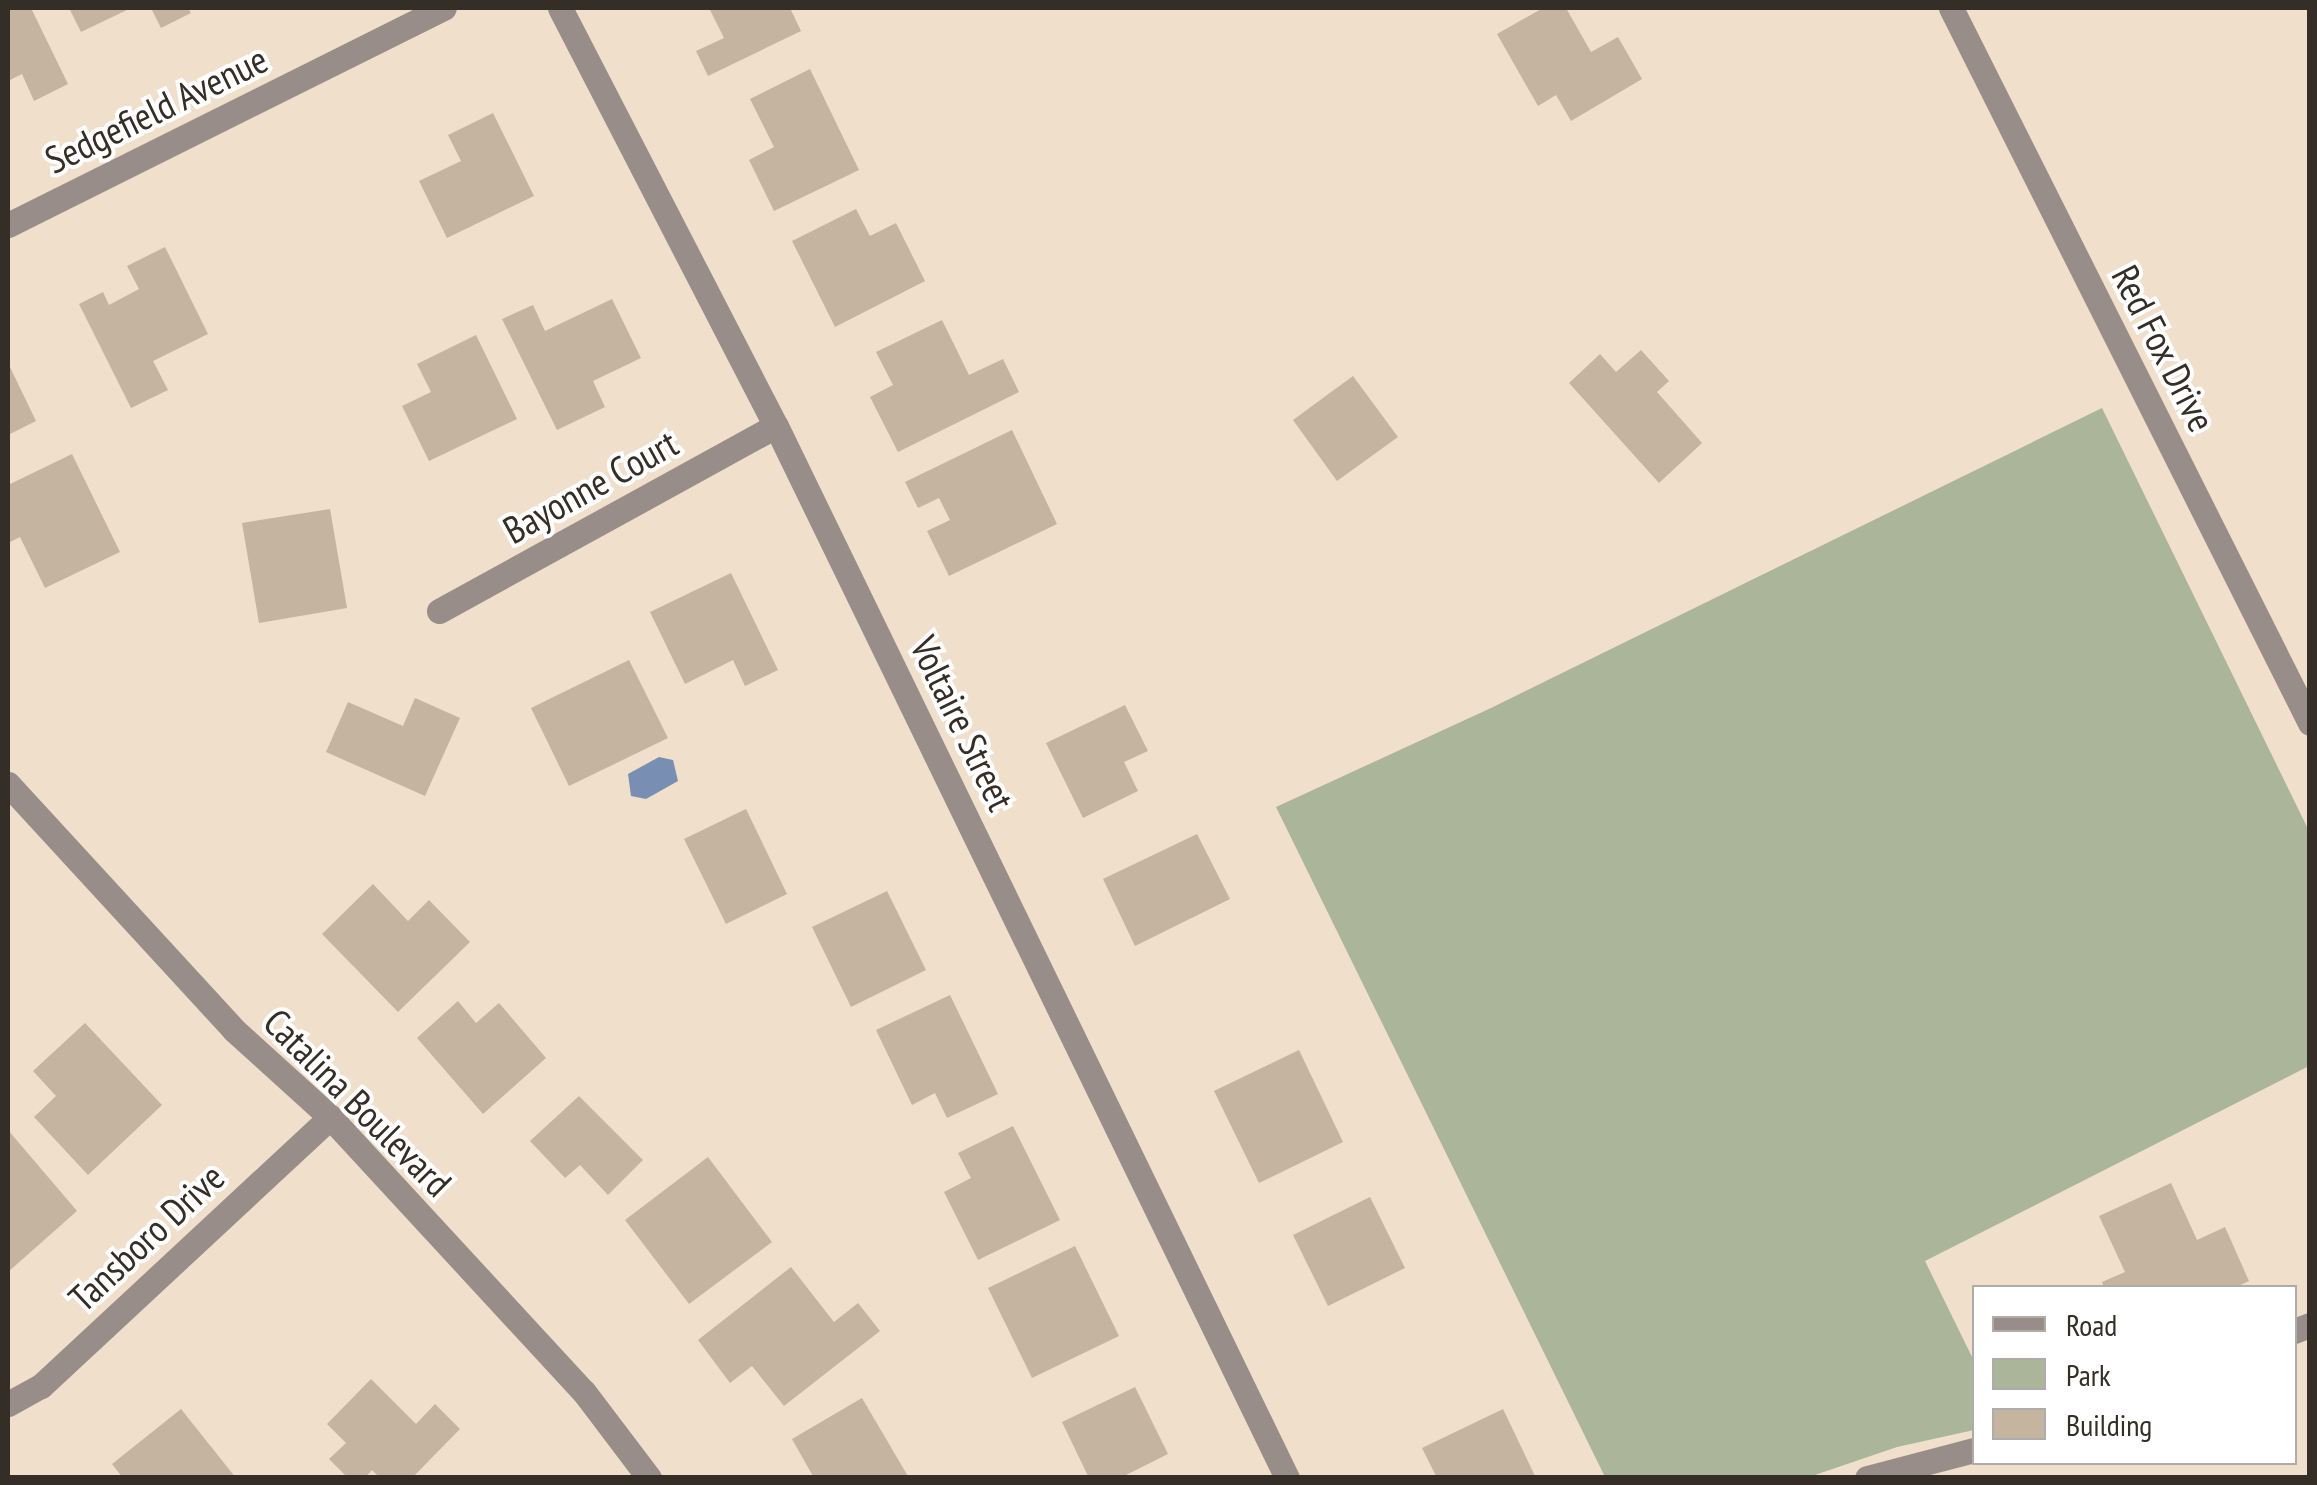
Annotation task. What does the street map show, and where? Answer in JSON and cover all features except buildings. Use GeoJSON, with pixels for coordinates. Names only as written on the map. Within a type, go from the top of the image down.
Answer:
{"type":"FeatureCollection","features":[{"type":"Feature","properties":{"kind":"street","name":"Sedgefield Avenue"},"geometry":{"type":"LineString","coordinates":[[8,224],[444,8]]}},
{"type":"Feature","properties":{"kind":"street","name":"Voltaire Street"},"geometry":{"type":"LineString","coordinates":[[560,8],[776,426],[1287,1478]]}},
{"type":"Feature","properties":{"kind":"street","name":"Red Fox Drive"},"geometry":{"type":"LineString","coordinates":[[1952,8],[2310,723]]}},
{"type":"Feature","properties":{"kind":"street","name":"Bayonne Court"},"geometry":{"type":"LineString","coordinates":[[439,611],[776,426]]}},
{"type":"Feature","properties":{"kind":"street","name":"Catalina Boulevard"},"geometry":{"type":"LineString","coordinates":[[8,784],[234,1030],[330,1118],[584,1392],[649,1478]]}},
{"type":"Feature","properties":{"kind":"street","name":"Tansboro Drive"},"geometry":{"type":"LineString","coordinates":[[8,1404],[41,1386],[330,1118]]}},
{"type":"Feature","properties":{"kind":"street"},"geometry":{"type":"LineString","coordinates":[[1867,1478],[1972,1451]]}},
{"type":"Feature","properties":{"kind":"green space"},"geometry":{"type":"Polygon","coordinates":[[[2102,408],[2309,831],[2309,1066],[1925,1261],[1972,1357],[1972,1430],[1897,1447],[1809,1477],[1605,1477],[1276,807],[1491,708],[2102,408]]]}},
{"type":"Feature","properties":{"kind":"water"},"geometry":{"type":"Polygon","coordinates":[[[659,757],[673,760],[678,781],[646,799],[631,796],[628,774],[659,757]]]}}]}
